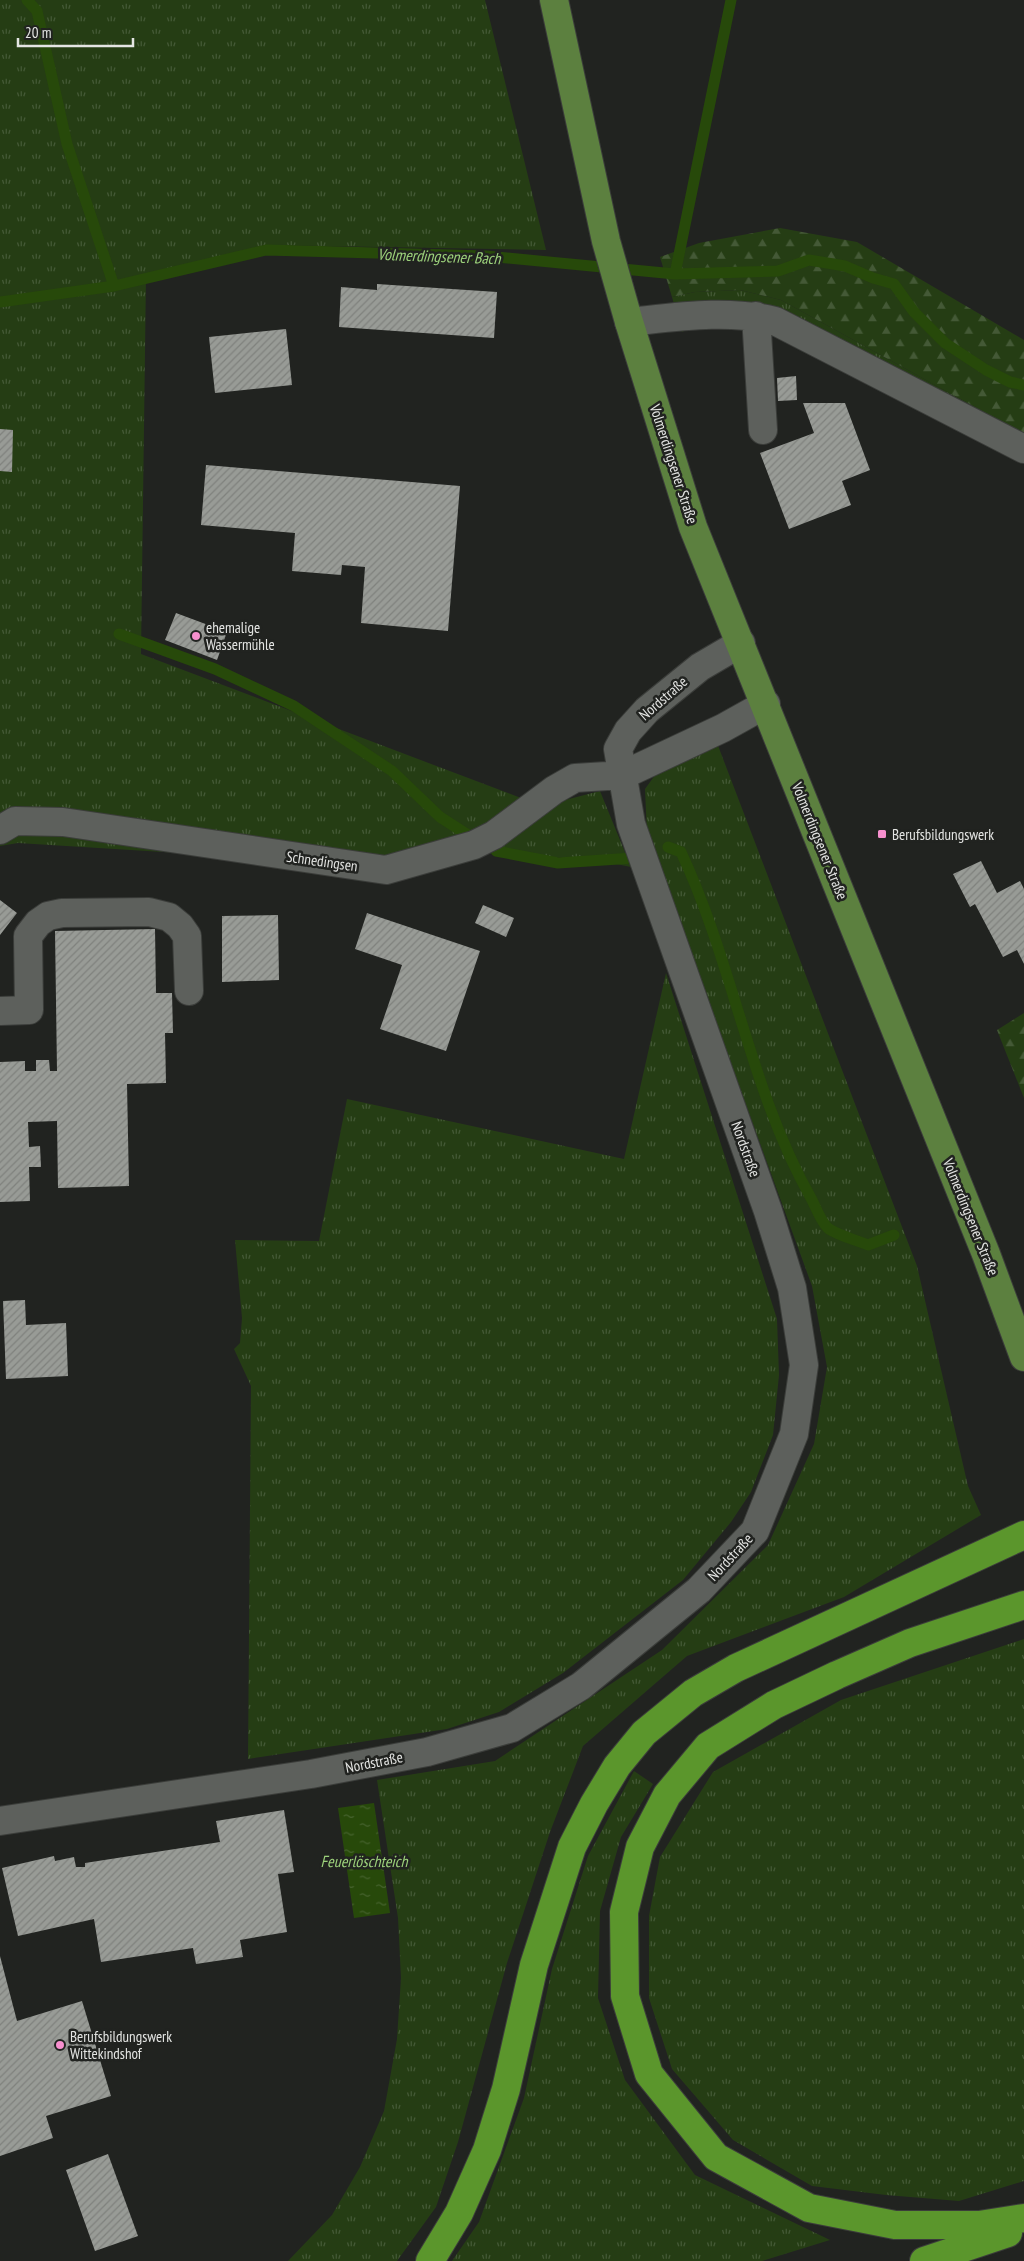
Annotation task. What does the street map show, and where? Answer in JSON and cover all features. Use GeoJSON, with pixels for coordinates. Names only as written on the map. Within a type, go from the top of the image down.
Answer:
{"type":"FeatureCollection","features":[{"type":"Feature","properties":{"kind":"highway"},"geometry":{"type":"LineString","coordinates":[[430,2261],[459,2213],[487,2150],[506,2089],[534,1965],[572,1847],[594,1804],[622,1759],[644,1733],[693,1693],[736,1668],[1024,1536]]}},
{"type":"Feature","properties":{"kind":"highway"},"geometry":{"type":"LineString","coordinates":[[1024,1605],[910,1643],[837,1675],[774,1705],[708,1746],[668,1795],[640,1847],[624,1912],[625,1996],[649,2074],[716,2157],[809,2208],[894,2226],[979,2226],[1024,2218]]}},
{"type":"Feature","properties":{"kind":"highway"},"geometry":{"type":"LineString","coordinates":[[924,2261],[1024,2228]]}},
{"type":"Feature","properties":{"kind":"main road","name":"Volmerdingsener Straße"},"geometry":{"type":"LineString","coordinates":[[554,0],[606,241],[626,312],[693,527],[766,704],[982,1245],[1024,1356]]}},
{"type":"Feature","properties":{"kind":"street"},"geometry":{"type":"LineString","coordinates":[[626,312],[756,316],[776,321],[1024,449]]}},
{"type":"Feature","properties":{"kind":"street"},"geometry":{"type":"LineString","coordinates":[[756,316],[762,430]]}},
{"type":"Feature","properties":{"kind":"street","name":"Nordstraße"},"geometry":{"type":"LineString","coordinates":[[0,1821],[311,1774],[427,1752],[512,1728],[581,1686],[699,1590],[755,1531],[794,1434],[804,1365],[792,1288],[768,1211],[631,824],[618,749],[628,731],[647,710],[700,667],[741,643]]}},
{"type":"Feature","properties":{"kind":"street"},"geometry":{"type":"LineString","coordinates":[[624,775],[723,728],[766,704]]}},
{"type":"Feature","properties":{"kind":"street","name":"Schnedingsen"},"geometry":{"type":"LineString","coordinates":[[0,830],[15,821],[63,822],[386,870],[474,845],[494,835],[554,790],[575,778],[624,775]]}},
{"type":"Feature","properties":{"kind":"street"},"geometry":{"type":"LineString","coordinates":[[0,1011],[29,1010],[28,936],[38,923],[48,916],[62,913],[149,912],[169,917],[180,926],[187,936],[189,991]]}},
{"type":"Feature","properties":{"kind":"green space"},"geometry":{"type":"Polygon","coordinates":[[[0,0],[485,0],[546,250],[265,245],[146,276],[141,654],[542,806],[600,791],[631,867],[597,860],[477,852],[357,864],[18,843],[0,846],[0,0]]]}},
{"type":"Feature","properties":{"kind":"green space"},"geometry":{"type":"Polygon","coordinates":[[[780,228],[857,242],[1024,340],[1024,434],[781,300],[740,290],[695,292],[672,297],[660,257],[699,243],[780,228]]]}},
{"type":"Feature","properties":{"kind":"green space"},"geometry":{"type":"Polygon","coordinates":[[[740,290],[781,300],[1024,434],[773,327],[707,318],[682,332],[672,297],[695,292],[740,290]]]}},
{"type":"Feature","properties":{"kind":"green space"},"geometry":{"type":"Polygon","coordinates":[[[717,743],[917,1266],[968,1486],[981,1515],[844,1597],[687,1656],[583,1746],[550,1832],[507,1963],[458,2142],[436,2207],[397,2261],[288,2261],[332,2215],[360,2167],[384,2111],[397,2039],[401,1978],[398,1918],[377,1780],[495,1761],[662,1650],[768,1545],[814,1444],[827,1367],[812,1286],[647,833],[645,789],[658,771],[717,743]]]}},
{"type":"Feature","properties":{"kind":"green space"},"geometry":{"type":"Polygon","coordinates":[[[666,973],[777,1319],[779,1375],[773,1435],[751,1492],[731,1522],[683,1580],[563,1673],[499,1712],[447,1729],[248,1759],[251,1386],[234,1349],[240,1343],[242,1318],[235,1240],[319,1241],[347,1099],[624,1159],[666,973]]]}},
{"type":"Feature","properties":{"kind":"green space"},"geometry":{"type":"Polygon","coordinates":[[[1024,1013],[1024,1098],[997,1030],[1024,1013]]]}},
{"type":"Feature","properties":{"kind":"green space"},"geometry":{"type":"Polygon","coordinates":[[[1024,1639],[1024,2181],[959,2201],[812,2186],[733,2140],[672,2069],[649,1998],[649,1916],[660,1857],[713,1772],[841,1700],[1024,1639]]]}},
{"type":"Feature","properties":{"kind":"green space"},"geometry":{"type":"Polygon","coordinates":[[[634,1771],[653,1784],[621,1837],[600,1911],[598,1998],[625,2080],[695,2175],[830,2240],[762,2261],[452,2261],[479,2222],[524,2098],[552,1969],[588,1856],[634,1771]]]}},
{"type":"Feature","properties":{"kind":"water","name":"Feuerlöschteich"},"geometry":{"type":"Polygon","coordinates":[[[374,1803],[390,1913],[354,1918],[338,1808],[374,1803]]]}},
{"type":"Feature","properties":{"kind":"building"},"geometry":{"type":"Polygon","coordinates":[[[377,284],[497,292],[494,338],[339,327],[341,287],[377,290],[377,284]]]}},
{"type":"Feature","properties":{"kind":"building"},"geometry":{"type":"Polygon","coordinates":[[[286,329],[292,385],[215,393],[209,337],[286,329]]]}},
{"type":"Feature","properties":{"kind":"building"},"geometry":{"type":"Polygon","coordinates":[[[796,376],[797,400],[778,401],[777,378],[796,376]]]}},
{"type":"Feature","properties":{"kind":"building"},"geometry":{"type":"Polygon","coordinates":[[[803,403],[845,403],[870,470],[842,481],[851,505],[789,529],[760,453],[814,433],[803,403]]]}},
{"type":"Feature","properties":{"kind":"building"},"geometry":{"type":"Polygon","coordinates":[[[0,429],[13,430],[12,472],[0,471],[0,429]]]}},
{"type":"Feature","properties":{"kind":"building"},"geometry":{"type":"Polygon","coordinates":[[[206,465],[460,486],[448,631],[361,623],[365,567],[342,565],[341,575],[292,571],[295,533],[201,525],[206,465]]]}},
{"type":"Feature","properties":{"kind":"building","name":"ehemalige Wassermühle"},"geometry":{"type":"Polygon","coordinates":[[[176,613],[227,632],[217,660],[165,640],[176,613]]]}},
{"type":"Feature","properties":{"kind":"building"},"geometry":{"type":"Polygon","coordinates":[[[981,861],[997,893],[1020,881],[1024,889],[1024,964],[1017,950],[1003,957],[975,904],[970,907],[953,874],[981,861]]]}},
{"type":"Feature","properties":{"kind":"building"},"geometry":{"type":"Polygon","coordinates":[[[0,900],[17,913],[0,935],[0,900]]]}},
{"type":"Feature","properties":{"kind":"building"},"geometry":{"type":"Polygon","coordinates":[[[483,905],[514,918],[506,937],[475,923],[483,905]]]}},
{"type":"Feature","properties":{"kind":"building"},"geometry":{"type":"Polygon","coordinates":[[[367,913],[480,951],[446,1051],[380,1029],[402,965],[355,949],[367,913]]]}},
{"type":"Feature","properties":{"kind":"building"},"geometry":{"type":"Polygon","coordinates":[[[278,915],[279,980],[222,982],[222,916],[278,915]]]}},
{"type":"Feature","properties":{"kind":"building"},"geometry":{"type":"Polygon","coordinates":[[[155,929],[156,993],[172,993],[173,1033],[165,1033],[166,1083],[127,1084],[129,1186],[58,1188],[57,1121],[28,1122],[29,1147],[40,1146],[41,1167],[29,1167],[30,1201],[0,1202],[0,1062],[25,1061],[25,1071],[36,1071],[36,1060],[49,1060],[50,1071],[57,1071],[55,931],[155,929]]]}},
{"type":"Feature","properties":{"kind":"building"},"geometry":{"type":"Polygon","coordinates":[[[25,1300],[26,1325],[66,1323],[68,1376],[6,1379],[3,1301],[25,1300]]]}},
{"type":"Feature","properties":{"kind":"building"},"geometry":{"type":"Polygon","coordinates":[[[284,1810],[294,1872],[278,1874],[287,1932],[240,1940],[243,1957],[196,1964],[193,1948],[101,1962],[94,1919],[18,1936],[2,1868],[54,1856],[55,1861],[74,1857],[76,1867],[85,1867],[85,1863],[220,1842],[216,1821],[284,1810]]]}},
{"type":"Feature","properties":{"kind":"building"},"geometry":{"type":"Polygon","coordinates":[[[0,1956],[17,2021],[82,2001],[111,2096],[46,2116],[53,2138],[0,2156],[0,1956]]]}},
{"type":"Feature","properties":{"kind":"building"},"geometry":{"type":"Polygon","coordinates":[[[108,2154],[138,2236],[95,2251],[66,2170],[108,2154]]]}},
{"type":"Feature","properties":{"kind":"waterway","name":"Volmerdingsener Bach"},"geometry":{"type":"LineString","coordinates":[[27,0],[37,11],[67,144],[114,286],[266,250],[486,256],[675,274],[778,271],[809,260],[845,266],[873,278],[894,284],[914,312],[945,343],[986,370],[1010,382],[1024,385]]}},
{"type":"Feature","properties":{"kind":"waterway"},"geometry":{"type":"LineString","coordinates":[[675,274],[731,0]]}},
{"type":"Feature","properties":{"kind":"waterway"},"geometry":{"type":"LineString","coordinates":[[0,302],[114,286]]}},
{"type":"Feature","properties":{"kind":"waterway"},"geometry":{"type":"LineString","coordinates":[[119,634],[215,669],[294,706],[392,771],[440,817],[468,835]]}},
{"type":"Feature","properties":{"kind":"waterway"},"geometry":{"type":"LineString","coordinates":[[668,847],[681,852],[699,895],[773,1116],[791,1158],[826,1227],[843,1236],[868,1245],[894,1235]]}},
{"type":"Feature","properties":{"kind":"waterway"},"geometry":{"type":"LineString","coordinates":[[496,851],[558,863],[634,858]]}},
{"type":"Feature","properties":{"kind":"place","name":"ehemalige Wassermühle"},"geometry":{"type":"Point","coordinates":[196,636]}},
{"type":"Feature","properties":{"kind":"place","name":"Berufsbildungswerk"},"geometry":{"type":"Point","coordinates":[882,834]}},
{"type":"Feature","properties":{"kind":"place","name":"Berufsbildungswerk Wittekindshof"},"geometry":{"type":"Point","coordinates":[60,2045]}}]}
